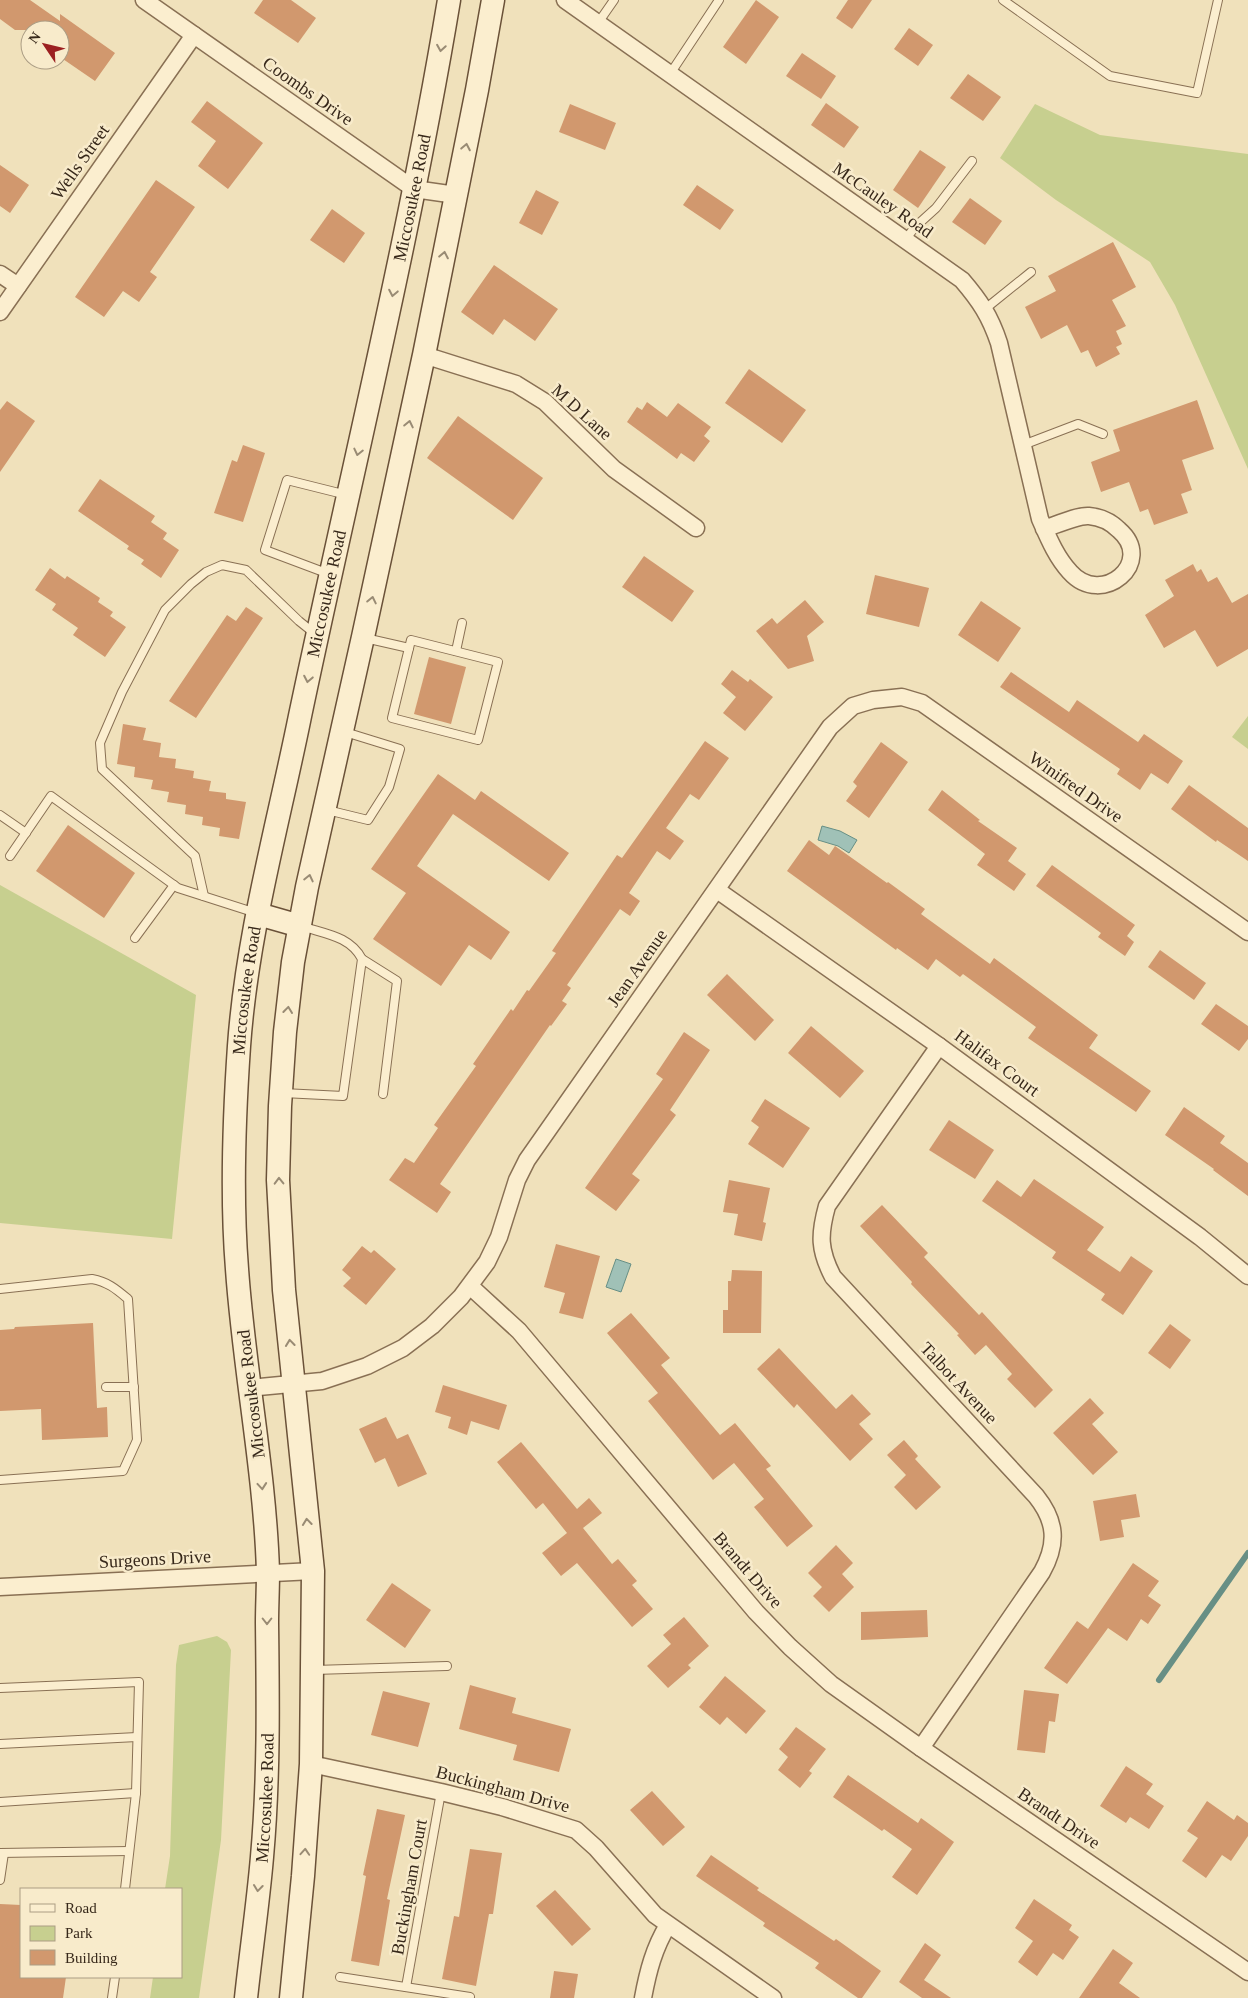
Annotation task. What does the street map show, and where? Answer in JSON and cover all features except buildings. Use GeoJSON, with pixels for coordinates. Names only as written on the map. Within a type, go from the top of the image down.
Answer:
{"type":"FeatureCollection","features":[{"type":"Feature","properties":{"kind":"street","name":"Coombs Drive"},"geometry":{"type":"LineString","coordinates":[[144,0],[414,189],[456,195]]}},
{"type":"Feature","properties":{"kind":"street","name":"Miccosukee Road"},"geometry":{"type":"LineString","coordinates":[[246,1998],[263,1846],[267,1738],[268,1572],[262,1485],[249,1388],[236,1264],[235,1114],[240,1041],[248,969],[258,914],[317,634],[381,351],[414,189],[449,0]]}},
{"type":"Feature","properties":{"kind":"street"},"geometry":{"type":"LineString","coordinates":[[291,1998],[304,1876],[311,1764],[313,1571],[284,1290],[278,1180],[286,1024],[300,926],[424,355],[494,0]]}},
{"type":"Feature","properties":{"kind":"street","name":"McCauley Road"},"geometry":{"type":"LineString","coordinates":[[565,0],[962,280],[992,321],[999,343],[1040,519],[1044,528],[1061,560],[1071,573],[1083,582],[1096,586],[1117,581],[1126,571],[1132,554],[1126,536],[1108,520],[1087,515],[1044,528]]}},
{"type":"Feature","properties":{"kind":"street","name":"Wells Street"},"geometry":{"type":"LineString","coordinates":[[0,312],[194,35]]}},
{"type":"Feature","properties":{"kind":"street"},"geometry":{"type":"LineString","coordinates":[[0,274],[18,286]]}},
{"type":"Feature","properties":{"kind":"street","name":"M D Lane"},"geometry":{"type":"LineString","coordinates":[[424,355],[516,384],[545,402],[614,469],[696,528]]}},
{"type":"Feature","properties":{"kind":"street","name":"Winifred Drive"},"geometry":{"type":"LineString","coordinates":[[873,700],[902,697],[922,703],[1248,932]]}},
{"type":"Feature","properties":{"kind":"street","name":"Jean Avenue"},"geometry":{"type":"LineString","coordinates":[[470,1287],[487,1262],[499,1237],[517,1180],[527,1160],[830,727],[853,706],[873,700]]}},
{"type":"Feature","properties":{"kind":"street","name":"Halifax Court"},"geometry":{"type":"LineString","coordinates":[[717,890],[938,1046],[1200,1237],[1248,1276]]}},
{"type":"Feature","properties":{"kind":"street"},"geometry":{"type":"LineString","coordinates":[[258,914],[300,926]]}},
{"type":"Feature","properties":{"kind":"street","name":"Talbot Avenue"},"geometry":{"type":"LineString","coordinates":[[921,1748],[1042,1572],[1050,1559],[1054,1541],[1052,1524],[1046,1508],[833,1277],[825,1260],[821,1243],[822,1225],[828,1206],[938,1046]]}},
{"type":"Feature","properties":{"kind":"street"},"geometry":{"type":"LineString","coordinates":[[249,1388],[322,1381],[368,1366],[403,1348],[432,1326],[470,1287]]}},
{"type":"Feature","properties":{"kind":"street","name":"Brandt Drive"},"geometry":{"type":"LineString","coordinates":[[470,1287],[519,1331],[756,1612],[790,1647],[831,1684],[921,1748],[1248,1972]]}},
{"type":"Feature","properties":{"kind":"street","name":"Surgeons Drive"},"geometry":{"type":"LineString","coordinates":[[0,1587],[313,1571]]}},
{"type":"Feature","properties":{"kind":"street","name":"Buckingham Drive"},"geometry":{"type":"LineString","coordinates":[[311,1764],[510,1809],[576,1830],[596,1848],[655,1915],[773,1998]]}},
{"type":"Feature","properties":{"kind":"street"},"geometry":{"type":"LineString","coordinates":[[643,1998],[648,1970],[657,1944],[668,1925]]}},
{"type":"Feature","properties":{"kind":"lane"},"geometry":{"type":"LineString","coordinates":[[598,23],[614,0]]}},
{"type":"Feature","properties":{"kind":"lane"},"geometry":{"type":"LineString","coordinates":[[670,74],[719,0]]}},
{"type":"Feature","properties":{"kind":"lane"},"geometry":{"type":"LineString","coordinates":[[1003,0],[1110,76],[1196,93],[1218,0]]}},
{"type":"Feature","properties":{"kind":"lane"},"geometry":{"type":"LineString","coordinates":[[905,240],[915,227],[936,208],[972,161]]}},
{"type":"Feature","properties":{"kind":"lane"},"geometry":{"type":"LineString","coordinates":[[985,309],[1031,272]]}},
{"type":"Feature","properties":{"kind":"lane"},"geometry":{"type":"LineString","coordinates":[[1023,445],[1078,424],[1102,434]]}},
{"type":"Feature","properties":{"kind":"lane"},"geometry":{"type":"LineString","coordinates":[[330,575],[265,550],[287,480],[349,496]]}},
{"type":"Feature","properties":{"kind":"lane"},"geometry":{"type":"LineString","coordinates":[[204,896],[195,856],[102,769],[100,742],[122,692],[165,610],[206,572],[222,566],[246,570],[299,621],[317,634]]}},
{"type":"Feature","properties":{"kind":"lane"},"geometry":{"type":"LineString","coordinates":[[456,651],[462,623]]}},
{"type":"Feature","properties":{"kind":"lane"},"geometry":{"type":"LineString","coordinates":[[364,637],[409,648]]}},
{"type":"Feature","properties":{"kind":"lane"},"geometry":{"type":"LineString","coordinates":[[411,640],[498,662],[478,740],[392,718],[409,648],[411,640]]}},
{"type":"Feature","properties":{"kind":"lane"},"geometry":{"type":"LineString","coordinates":[[325,809],[368,820],[389,787],[400,749],[343,731]]}},
{"type":"Feature","properties":{"kind":"lane"},"geometry":{"type":"LineString","coordinates":[[10,856],[51,796],[174,885],[258,914]]}},
{"type":"Feature","properties":{"kind":"lane"},"geometry":{"type":"LineString","coordinates":[[0,815],[26,833]]}},
{"type":"Feature","properties":{"kind":"lane"},"geometry":{"type":"LineString","coordinates":[[136,938],[174,885]]}},
{"type":"Feature","properties":{"kind":"lane"},"geometry":{"type":"LineString","coordinates":[[300,926],[348,941],[357,949],[362,959],[397,981],[383,1094]]}},
{"type":"Feature","properties":{"kind":"lane"},"geometry":{"type":"LineString","coordinates":[[281,1093],[343,1096],[362,959]]}},
{"type":"Feature","properties":{"kind":"lane"},"geometry":{"type":"LineString","coordinates":[[0,1289],[92,1279],[105,1282],[116,1288],[128,1299],[137,1440],[124,1471],[0,1480]]}},
{"type":"Feature","properties":{"kind":"lane"},"geometry":{"type":"LineString","coordinates":[[106,1387],[134,1386]]}},
{"type":"Feature","properties":{"kind":"lane"},"geometry":{"type":"LineString","coordinates":[[312,1670],[447,1666]]}},
{"type":"Feature","properties":{"kind":"lane"},"geometry":{"type":"LineString","coordinates":[[0,1688],[139,1682],[136,1793],[125,1888]]}},
{"type":"Feature","properties":{"kind":"lane"},"geometry":{"type":"LineString","coordinates":[[0,1744],[137,1737]]}},
{"type":"Feature","properties":{"kind":"lane","name":"Buckingham Court"},"geometry":{"type":"LineString","coordinates":[[406,1987],[441,1792]]}},
{"type":"Feature","properties":{"kind":"lane"},"geometry":{"type":"LineString","coordinates":[[0,1802],[136,1793]]}},
{"type":"Feature","properties":{"kind":"lane"},"geometry":{"type":"LineString","coordinates":[[0,1880],[2,1853],[129,1851]]}},
{"type":"Feature","properties":{"kind":"lane"},"geometry":{"type":"LineString","coordinates":[[340,1976],[470,1998]]}},
{"type":"Feature","properties":{"kind":"lane"},"geometry":{"type":"LineString","coordinates":[[112,1998],[114,1978]]}},
{"type":"Feature","properties":{"kind":"green space"},"geometry":{"type":"Polygon","coordinates":[[[1035,104],[1100,135],[1248,154],[1248,469],[1175,305],[1150,262],[1056,200],[1000,158],[1035,104]]]}},
{"type":"Feature","properties":{"kind":"green space"},"geometry":{"type":"Polygon","coordinates":[[[1248,716],[1248,749],[1232,737],[1248,716]]]}},
{"type":"Feature","properties":{"kind":"green space"},"geometry":{"type":"Polygon","coordinates":[[[0,885],[196,995],[172,1239],[0,1223],[0,885]]]}},
{"type":"Feature","properties":{"kind":"green space"},"geometry":{"type":"Polygon","coordinates":[[[217,1636],[227,1642],[231,1650],[221,1840],[199,1998],[150,1998],[153,1978],[182,1978],[182,1888],[165,1888],[170,1856],[176,1665],[179,1645],[217,1636]]]}},
{"type":"Feature","properties":{"kind":"water"},"geometry":{"type":"Polygon","coordinates":[[[822,826],[840,831],[857,840],[849,853],[838,846],[818,840],[822,826]]]}},
{"type":"Feature","properties":{"kind":"water"},"geometry":{"type":"Polygon","coordinates":[[[616,1259],[631,1264],[621,1292],[606,1287],[616,1259]]]}},
{"type":"Feature","properties":{"kind":"waterway"},"geometry":{"type":"LineString","coordinates":[[1159,1680],[1248,1553]]}}]}
